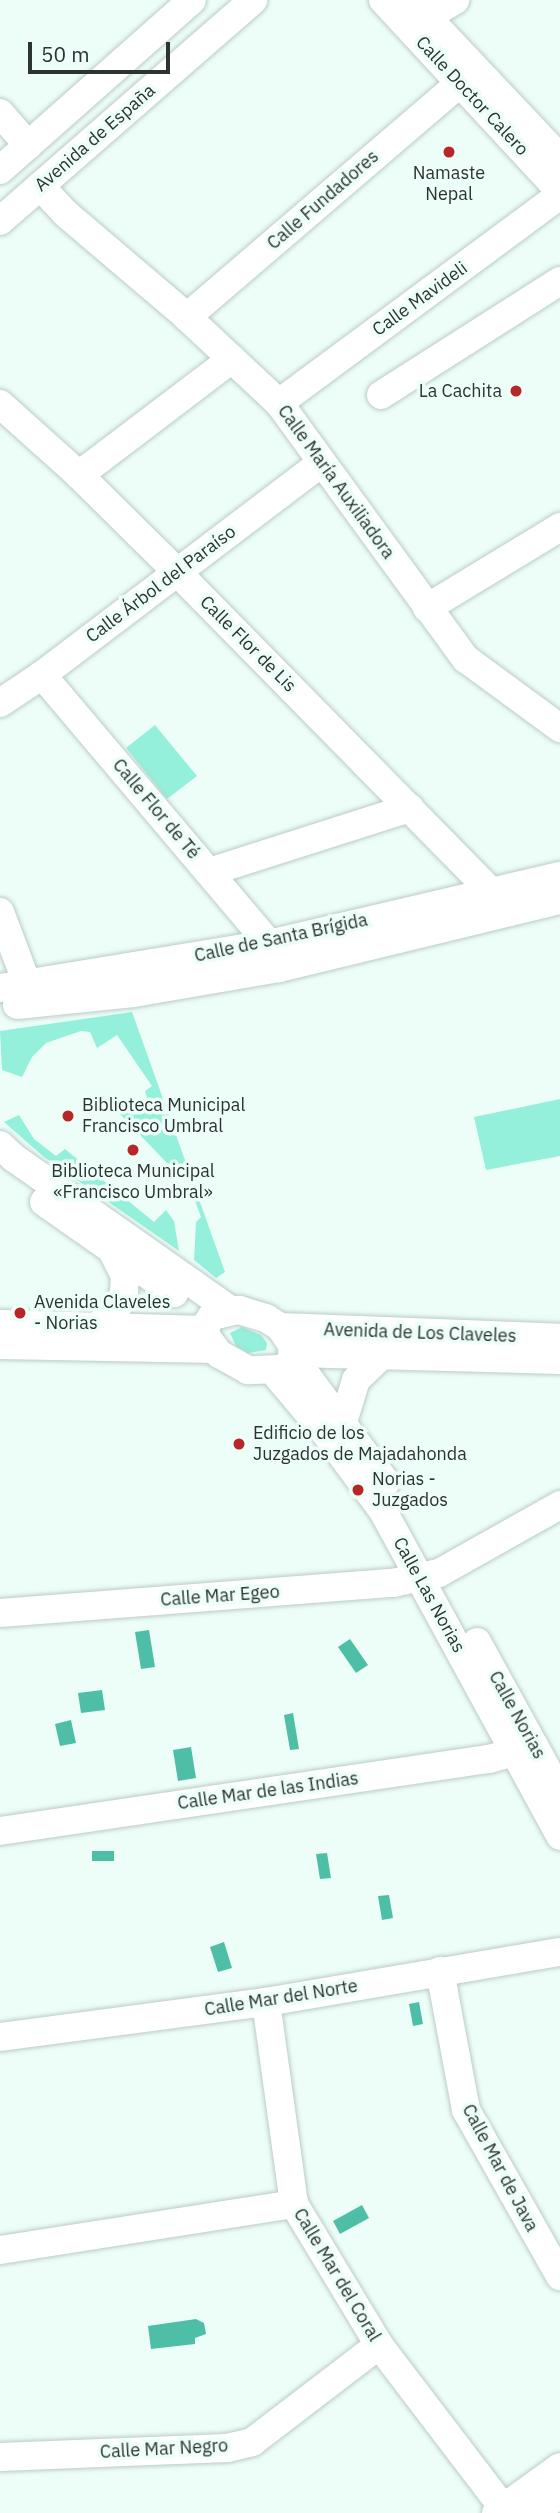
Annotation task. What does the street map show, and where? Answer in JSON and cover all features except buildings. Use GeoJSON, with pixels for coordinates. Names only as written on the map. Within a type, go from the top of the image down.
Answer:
{"type":"FeatureCollection","features":[{"type":"Feature","properties":{"kind":"street"},"geometry":{"type":"LineString","coordinates":[[0,170],[192,0]]}},
{"type":"Feature","properties":{"kind":"street","name":"Avenida de España"},"geometry":{"type":"LineString","coordinates":[[0,221],[253,0]]}},
{"type":"Feature","properties":{"kind":"street","name":"Calle Doctor Calero"},"geometry":{"type":"LineString","coordinates":[[383,0],[560,193]]}},
{"type":"Feature","properties":{"kind":"street"},"geometry":{"type":"LineString","coordinates":[[419,8],[455,0]]}},
{"type":"Feature","properties":{"kind":"street","name":"Calle Doctor Calero"},"geometry":{"type":"LineString","coordinates":[[419,8],[560,158]]}},
{"type":"Feature","properties":{"kind":"street","name":"Calle Fundadores"},"geometry":{"type":"LineString","coordinates":[[187,317],[460,83]]}},
{"type":"Feature","properties":{"kind":"street"},"geometry":{"type":"LineString","coordinates":[[0,113],[28,145]]}},
{"type":"Feature","properties":{"kind":"street","name":"Calle María Auxiliadora"},"geometry":{"type":"LineString","coordinates":[[40,186],[65,213],[187,317],[279,403],[466,659],[555,717]]}},
{"type":"Feature","properties":{"kind":"street","name":"Calle Mavideli"},"geometry":{"type":"LineString","coordinates":[[279,403],[560,193]]}},
{"type":"Feature","properties":{"kind":"street"},"geometry":{"type":"LineString","coordinates":[[381,395],[560,281]]}},
{"type":"Feature","properties":{"kind":"street"},"geometry":{"type":"LineString","coordinates":[[79,475],[232,359]]}},
{"type":"Feature","properties":{"kind":"street","name":"Calle Flor de Lis"},"geometry":{"type":"LineString","coordinates":[[3,415],[79,475],[491,891]]}},
{"type":"Feature","properties":{"kind":"street","name":"Calle Árbol del Paraíso"},"geometry":{"type":"LineString","coordinates":[[0,703],[42,675],[321,463]]}},
{"type":"Feature","properties":{"kind":"street"},"geometry":{"type":"LineString","coordinates":[[427,608],[560,527]]}},
{"type":"Feature","properties":{"kind":"street","name":"Calle Flor de Té"},"geometry":{"type":"LineString","coordinates":[[42,675],[269,944]]}},
{"type":"Feature","properties":{"kind":"street"},"geometry":{"type":"LineString","coordinates":[[209,872],[410,808]]}},
{"type":"Feature","properties":{"kind":"street","name":"Calle de Santa Brígida"},"geometry":{"type":"LineString","coordinates":[[0,988],[28,986],[269,944],[560,876]]}},
{"type":"Feature","properties":{"kind":"street","name":"Calle de Santa Brígida"},"geometry":{"type":"LineString","coordinates":[[0,1007],[132,993],[279,968],[560,900]]}},
{"type":"Feature","properties":{"kind":"street"},"geometry":{"type":"LineString","coordinates":[[0,912],[28,986]]}},
{"type":"Feature","properties":{"kind":"street"},"geometry":{"type":"LineString","coordinates":[[0,1145],[215,1327]]}},
{"type":"Feature","properties":{"kind":"street"},"geometry":{"type":"LineString","coordinates":[[0,1168],[215,1327]]}},
{"type":"Feature","properties":{"kind":"street"},"geometry":{"type":"LineString","coordinates":[[99,1325],[118,1306],[124,1293],[125,1276],[113,1252]]}},
{"type":"Feature","properties":{"kind":"street"},"geometry":{"type":"LineString","coordinates":[[0,1345],[215,1327],[251,1312],[279,1328],[290,1340],[287,1360]]}},
{"type":"Feature","properties":{"kind":"street"},"geometry":{"type":"LineString","coordinates":[[0,1324],[215,1327]]}},
{"type":"Feature","properties":{"kind":"street","name":"Avenida de Los Claveles"},"geometry":{"type":"LineString","coordinates":[[215,1327],[233,1364],[248,1370],[287,1360],[384,1353],[560,1360]]}},
{"type":"Feature","properties":{"kind":"street","name":"Avenida de Los Claveles"},"geometry":{"type":"LineString","coordinates":[[279,1328],[560,1338]]}},
{"type":"Feature","properties":{"kind":"street"},"geometry":{"type":"LineString","coordinates":[[343,1422],[356,1380],[384,1353]]}},
{"type":"Feature","properties":{"kind":"street","name":"Calle Norias"},"geometry":{"type":"LineString","coordinates":[[287,1360],[343,1422],[398,1499],[430,1575],[524,1749],[560,1793]]}},
{"type":"Feature","properties":{"kind":"street","name":"Calle Las Norias"},"geometry":{"type":"LineString","coordinates":[[287,1360],[366,1485],[430,1575]]}},
{"type":"Feature","properties":{"kind":"street","name":"Calle Mar Egeo"},"geometry":{"type":"LineString","coordinates":[[0,1613],[393,1583],[430,1575],[560,1506]]}},
{"type":"Feature","properties":{"kind":"street"},"geometry":{"type":"LineString","coordinates":[[524,1749],[560,1836]]}},
{"type":"Feature","properties":{"kind":"street","name":"Calle Mar de las Indias"},"geometry":{"type":"LineString","coordinates":[[0,1831],[524,1749]]}},
{"type":"Feature","properties":{"kind":"street","name":"Calle Mar del Norte"},"geometry":{"type":"LineString","coordinates":[[0,2037],[266,2003],[560,1952]]}},
{"type":"Feature","properties":{"kind":"street","name":"Calle Mar de Java"},"geometry":{"type":"LineString","coordinates":[[440,1972],[466,2110],[560,2276]]}},
{"type":"Feature","properties":{"kind":"street","name":"Calle Mar del Coral"},"geometry":{"type":"LineString","coordinates":[[266,2003],[294,2204],[379,2345],[500,2510]]}},
{"type":"Feature","properties":{"kind":"street"},"geometry":{"type":"LineString","coordinates":[[0,2250],[294,2204]]}},
{"type":"Feature","properties":{"kind":"street","name":"Calle Mar Negro"},"geometry":{"type":"LineString","coordinates":[[0,2457],[227,2448],[252,2442],[379,2345]]}},
{"type":"Feature","properties":{"kind":"street"},"geometry":{"type":"LineString","coordinates":[[500,2510],[560,2467]]}},
{"type":"Feature","properties":{"kind":"street"},"geometry":{"type":"LineString","coordinates":[[533,2513],[560,2494]]}},
{"type":"Feature","properties":{"kind":"shaded area"},"geometry":{"type":"Polygon","coordinates":[[[155,725],[197,776],[167,799],[126,748],[155,725]]]}},
{"type":"Feature","properties":{"kind":"shaded area"},"geometry":{"type":"Polygon","coordinates":[[[132,1012],[225,1272],[216,1278],[194,1260],[196,1222],[201,1217],[186,1176],[167,1163],[118,1112],[147,1098],[145,1091],[152,1086],[117,1035],[97,1048],[90,1032],[81,1031],[46,1043],[32,1057],[22,1077],[2,1070],[0,1031],[132,1012]]]}},
{"type":"Feature","properties":{"kind":"shaded area"},"geometry":{"type":"Polygon","coordinates":[[[560,1099],[560,1156],[486,1170],[474,1117],[560,1099]]]}},
{"type":"Feature","properties":{"kind":"shaded area"},"geometry":{"type":"Polygon","coordinates":[[[19,1115],[34,1139],[56,1156],[65,1149],[154,1222],[166,1210],[174,1221],[179,1251],[44,1157],[4,1122],[19,1115]]]}},
{"type":"Feature","properties":{"kind":"shaded area"},"geometry":{"type":"Polygon","coordinates":[[[242,1327],[261,1335],[267,1343],[266,1350],[248,1353],[236,1346],[230,1333],[242,1327]]]}},
{"type":"Feature","properties":{"kind":"shaded area"},"geometry":{"type":"Polygon","coordinates":[[[149,1630],[155,1667],[141,1669],[135,1632],[149,1630]]]}},
{"type":"Feature","properties":{"kind":"shaded area"},"geometry":{"type":"Polygon","coordinates":[[[350,1639],[368,1665],[356,1673],[338,1647],[350,1639]]]}},
{"type":"Feature","properties":{"kind":"shaded area"},"geometry":{"type":"Polygon","coordinates":[[[102,1690],[105,1710],[81,1713],[78,1693],[102,1690]]]}},
{"type":"Feature","properties":{"kind":"shaded area"},"geometry":{"type":"Polygon","coordinates":[[[293,1713],[299,1749],[290,1750],[284,1715],[293,1713]]]}},
{"type":"Feature","properties":{"kind":"shaded area"},"geometry":{"type":"Polygon","coordinates":[[[71,1720],[76,1743],[60,1746],[55,1724],[71,1720]]]}},
{"type":"Feature","properties":{"kind":"shaded area"},"geometry":{"type":"Polygon","coordinates":[[[191,1747],[196,1778],[178,1781],[173,1750],[191,1747]]]}},
{"type":"Feature","properties":{"kind":"shaded area"},"geometry":{"type":"Polygon","coordinates":[[[92,1851],[114,1851],[114,1861],[92,1861],[92,1851]]]}},
{"type":"Feature","properties":{"kind":"shaded area"},"geometry":{"type":"Polygon","coordinates":[[[327,1853],[331,1878],[320,1879],[316,1854],[327,1853]]]}},
{"type":"Feature","properties":{"kind":"shaded area"},"geometry":{"type":"Polygon","coordinates":[[[389,1895],[393,1918],[382,1920],[378,1896],[389,1895]]]}},
{"type":"Feature","properties":{"kind":"shaded area"},"geometry":{"type":"Polygon","coordinates":[[[224,1942],[232,1968],[218,1972],[210,1947],[224,1942]]]}},
{"type":"Feature","properties":{"kind":"shaded area"},"geometry":{"type":"Polygon","coordinates":[[[419,2002],[423,2024],[413,2026],[409,2004],[419,2002]]]}},
{"type":"Feature","properties":{"kind":"shaded area"},"geometry":{"type":"Polygon","coordinates":[[[362,2205],[369,2218],[340,2234],[333,2221],[362,2205]]]}},
{"type":"Feature","properties":{"kind":"shaded area"},"geometry":{"type":"Polygon","coordinates":[[[196,2319],[204,2323],[206,2334],[195,2338],[195,2344],[151,2349],[148,2326],[196,2319]]]}},
{"type":"Feature","properties":{"kind":"place","name":"Namaste Nepal"},"geometry":{"type":"Point","coordinates":[449,152]}},
{"type":"Feature","properties":{"kind":"place","name":"La Cachita"},"geometry":{"type":"Point","coordinates":[516,391]}},
{"type":"Feature","properties":{"kind":"place","name":"Biblioteca Municipal Francisco Umbral"},"geometry":{"type":"Point","coordinates":[68,1116]}},
{"type":"Feature","properties":{"kind":"place","name":"Biblioteca Municipal «Francisco Umbral»"},"geometry":{"type":"Point","coordinates":[133,1150]}},
{"type":"Feature","properties":{"kind":"place","name":"Avenida Claveles - Norias"},"geometry":{"type":"Point","coordinates":[20,1313]}},
{"type":"Feature","properties":{"kind":"place","name":"Edificio de los Juzgados de Majadahonda"},"geometry":{"type":"Point","coordinates":[239,1444]}},
{"type":"Feature","properties":{"kind":"place","name":"Norias - Juzgados"},"geometry":{"type":"Point","coordinates":[358,1490]}}]}
